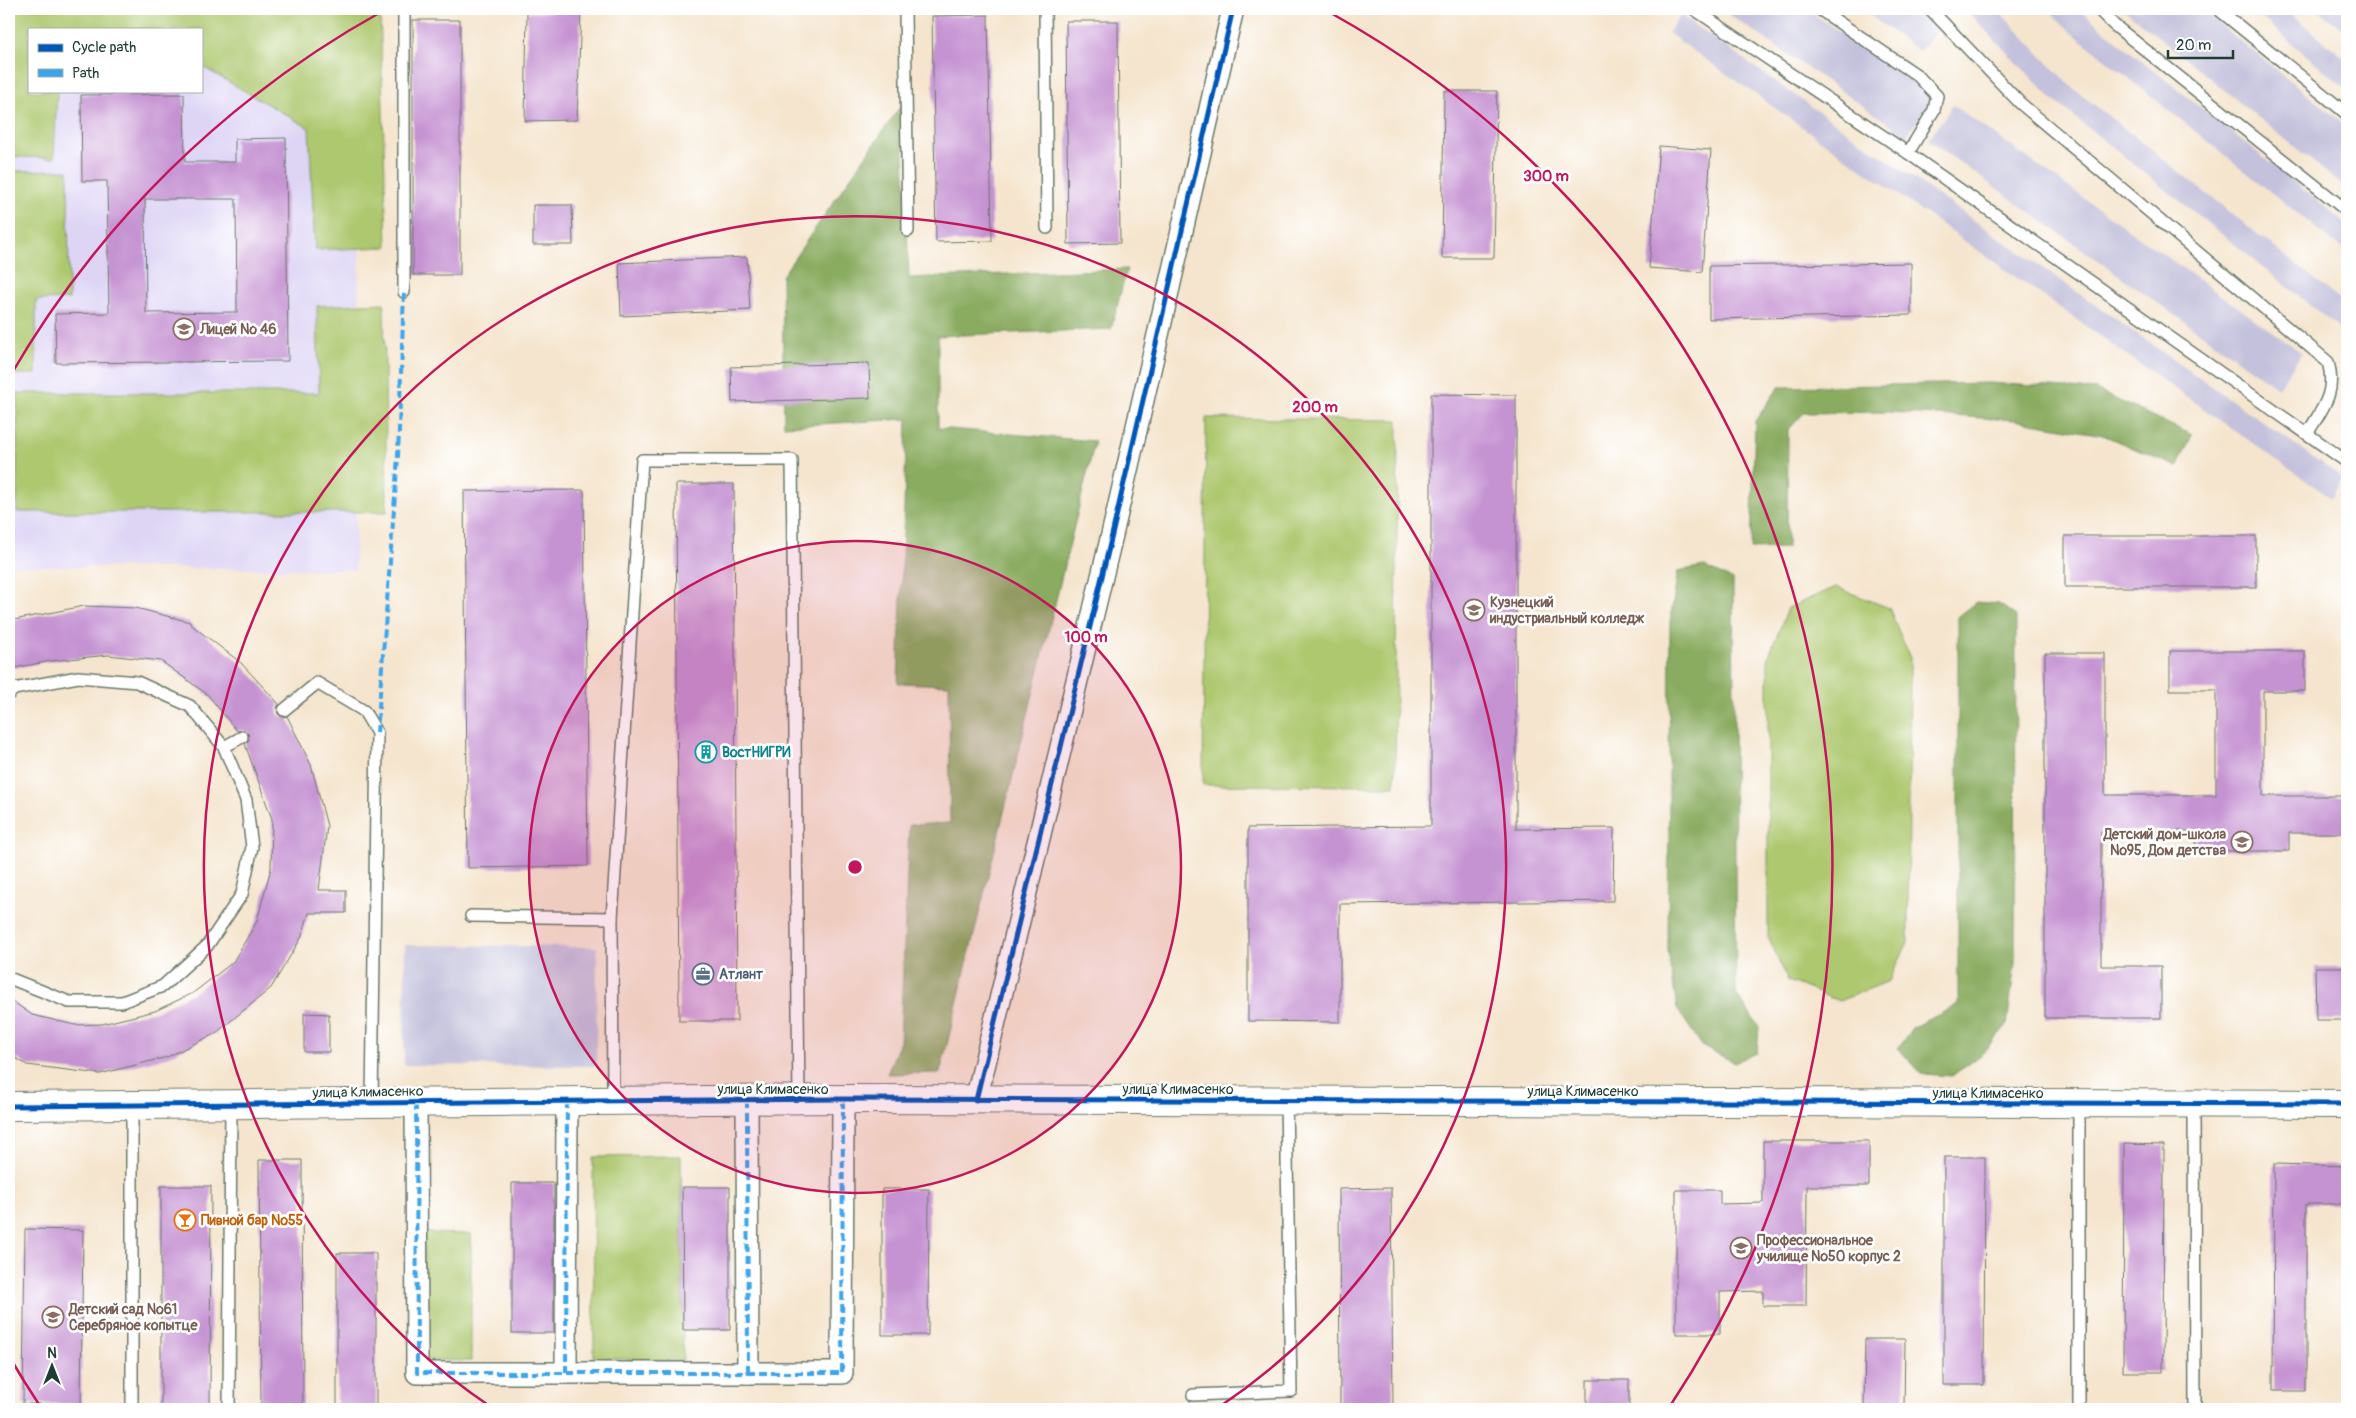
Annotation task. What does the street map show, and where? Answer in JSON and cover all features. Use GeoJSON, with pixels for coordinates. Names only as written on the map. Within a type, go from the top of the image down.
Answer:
{"type":"FeatureCollection","features":[{"type":"Feature","properties":{"kind":"street"},"geometry":{"type":"LineString","coordinates":[[976,1100],[1112,534],[1233,9]]}},
{"type":"Feature","properties":{"kind":"street"},"geometry":{"type":"LineString","coordinates":[[416,1103],[417,1373],[842,1373],[843,1099]]}},
{"type":"Feature","properties":{"kind":"street","name":"улица Климасенко"},"geometry":{"type":"LineString","coordinates":[[9,1106],[843,1099],[2347,1104]]}},
{"type":"Feature","properties":{"kind":"street"},"geometry":{"type":"LineString","coordinates":[[747,1100],[748,1373]]}},
{"type":"Feature","properties":{"kind":"street"},"geometry":{"type":"LineString","coordinates":[[566,1373],[567,1102]]}},
{"type":"Feature","properties":{"kind":"lane"},"geometry":{"type":"LineString","coordinates":[[404,9],[404,292]]}},
{"type":"Feature","properties":{"kind":"lane"},"geometry":{"type":"LineString","coordinates":[[905,9],[908,231]]}},
{"type":"Feature","properties":{"kind":"lane"},"geometry":{"type":"LineString","coordinates":[[1045,9],[1047,228]]}},
{"type":"Feature","properties":{"kind":"lane"},"geometry":{"type":"LineString","coordinates":[[1694,9],[1908,153],[2347,462]]}},
{"type":"Feature","properties":{"kind":"lane"},"geometry":{"type":"LineString","coordinates":[[1819,9],[1917,75],[1936,96],[1934,110],[1908,153]]}},
{"type":"Feature","properties":{"kind":"lane"},"geometry":{"type":"LineString","coordinates":[[1930,9],[2020,103],[2328,362],[2332,377],[2328,398],[2308,434]]}},
{"type":"Feature","properties":{"kind":"lane"},"geometry":{"type":"LineString","coordinates":[[2098,9],[2114,25],[2347,211]]}},
{"type":"Feature","properties":{"kind":"lane"},"geometry":{"type":"LineString","coordinates":[[2218,9],[2347,114]]}},
{"type":"Feature","properties":{"kind":"lane"},"geometry":{"type":"LineString","coordinates":[[613,1101],[612,918],[642,460],[792,460],[799,1100]]}},
{"type":"Feature","properties":{"kind":"lane"},"geometry":{"type":"LineString","coordinates":[[9,694],[14,689],[78,677],[137,682],[190,706],[224,747],[246,800],[252,847],[242,894],[207,946],[163,986],[122,1002],[69,1002],[9,978]]}},
{"type":"Feature","properties":{"kind":"lane"},"geometry":{"type":"LineString","coordinates":[[284,710],[317,684],[364,711],[377,734],[372,1103]]}},
{"type":"Feature","properties":{"kind":"lane"},"geometry":{"type":"LineString","coordinates":[[224,747],[242,737]]}},
{"type":"Feature","properties":{"kind":"lane"},"geometry":{"type":"LineString","coordinates":[[471,916],[612,918]]}},
{"type":"Feature","properties":{"kind":"lane"},"geometry":{"type":"LineString","coordinates":[[1193,1395],[1291,1392],[1286,1100]]}},
{"type":"Feature","properties":{"kind":"lane"},"geometry":{"type":"LineString","coordinates":[[2194,1103],[2194,1409]]}},
{"type":"Feature","properties":{"kind":"lane"},"geometry":{"type":"LineString","coordinates":[[229,1409],[231,1104]]}},
{"type":"Feature","properties":{"kind":"lane"},"geometry":{"type":"LineString","coordinates":[[2079,1409],[2080,1104]]}},
{"type":"Feature","properties":{"kind":"lane"},"geometry":{"type":"LineString","coordinates":[[132,1105],[132,1409]]}},
{"type":"Feature","properties":{"kind":"shaded area","name":"Лицей № 46"},"geometry":{"type":"Polygon","coordinates":[[[9,9],[363,9],[355,570],[9,566],[9,9]]]}},
{"type":"Feature","properties":{"kind":"shaded area"},"geometry":{"type":"Polygon","coordinates":[[[1721,9],[1806,9],[1934,96],[1907,136],[1721,9]]]}},
{"type":"Feature","properties":{"kind":"shaded area"},"geometry":{"type":"Polygon","coordinates":[[[1861,9],[1913,9],[1937,31],[1919,51],[1861,9]]]}},
{"type":"Feature","properties":{"kind":"shaded area"},"geometry":{"type":"Polygon","coordinates":[[[1965,9],[1997,9],[2068,84],[2347,305],[2347,334],[2052,99],[1965,9]]]}},
{"type":"Feature","properties":{"kind":"shaded area"},"geometry":{"type":"Polygon","coordinates":[[[2048,9],[2079,9],[2347,224],[2347,253],[2070,31],[2048,9]]]}},
{"type":"Feature","properties":{"kind":"shaded area"},"geometry":{"type":"Polygon","coordinates":[[[2124,9],[2200,9],[2347,126],[2347,189],[2124,9]]]}},
{"type":"Feature","properties":{"kind":"shaded area"},"geometry":{"type":"Polygon","coordinates":[[[2251,9],[2285,9],[2347,60],[2347,89],[2251,9]]]}},
{"type":"Feature","properties":{"kind":"shaded area"},"geometry":{"type":"Polygon","coordinates":[[[2316,9],[2347,9],[2347,32],[2316,9]]]}},
{"type":"Feature","properties":{"kind":"shaded area"},"geometry":{"type":"Polygon","coordinates":[[[1680,15],[2343,478],[2331,498],[1668,33],[1680,15]]]}},
{"type":"Feature","properties":{"kind":"shaded area"},"geometry":{"type":"Polygon","coordinates":[[[1953,105],[2302,353],[2278,388],[1928,140],[1953,105]]]}},
{"type":"Feature","properties":{"kind":"shaded area"},"geometry":{"type":"Polygon","coordinates":[[[405,945],[597,947],[596,1066],[404,1065],[405,945]]]}},
{"type":"Feature","properties":{"kind":"green space"},"geometry":{"type":"Polygon","coordinates":[[[11,9],[380,9],[387,247],[315,250],[309,128],[202,67],[202,28],[28,28],[28,92],[57,92],[54,158],[14,157],[11,9]]]}},
{"type":"Feature","properties":{"kind":"green space"},"geometry":{"type":"Polygon","coordinates":[[[902,104],[909,278],[1127,269],[1111,329],[938,336],[938,428],[1095,441],[940,1073],[887,1074],[900,1042],[909,825],[950,823],[949,685],[898,683],[907,419],[784,426],[782,276],[902,104]]]}},
{"type":"Feature","properties":{"kind":"green space"},"geometry":{"type":"Polygon","coordinates":[[[68,170],[69,299],[36,300],[36,374],[9,374],[9,171],[68,170]]]}},
{"type":"Feature","properties":{"kind":"green space"},"geometry":{"type":"Polygon","coordinates":[[[384,303],[387,512],[17,512],[17,393],[319,393],[317,306],[384,303]]]}},
{"type":"Feature","properties":{"kind":"green space"},"geometry":{"type":"Polygon","coordinates":[[[1989,383],[2096,390],[2192,435],[2177,467],[2103,435],[2014,420],[1889,412],[1804,413],[1788,430],[1787,548],[1751,549],[1755,421],[1779,387],[1989,383]]]}},
{"type":"Feature","properties":{"kind":"green space"},"geometry":{"type":"Polygon","coordinates":[[[1206,418],[1398,420],[1395,786],[1203,785],[1206,418]]]}},
{"type":"Feature","properties":{"kind":"green space"},"geometry":{"type":"Polygon","coordinates":[[[1704,566],[1733,580],[1736,994],[1759,1027],[1757,1053],[1734,1062],[1703,1047],[1677,1009],[1668,950],[1670,622],[1678,571],[1704,566]]]}},
{"type":"Feature","properties":{"kind":"green space"},"geometry":{"type":"Polygon","coordinates":[[[1836,587],[1889,608],[1910,658],[1908,942],[1889,981],[1839,1001],[1788,981],[1768,936],[1768,658],[1788,608],[1836,587]]]}},
{"type":"Feature","properties":{"kind":"green space"},"geometry":{"type":"Polygon","coordinates":[[[1976,602],[1999,604],[2016,616],[2015,963],[2007,1025],[1985,1051],[1952,1076],[1922,1074],[1898,1048],[1912,1028],[1958,1005],[1958,616],[1976,602]]]}},
{"type":"Feature","properties":{"kind":"green space"},"geometry":{"type":"Polygon","coordinates":[[[681,1156],[683,1361],[594,1358],[593,1157],[681,1156]]]}},
{"type":"Feature","properties":{"kind":"green space"},"geometry":{"type":"Polygon","coordinates":[[[424,1233],[471,1234],[471,1361],[423,1360],[424,1233]]]}},
{"type":"Feature","properties":{"kind":"building"},"geometry":{"type":"Polygon","coordinates":[[[581,10],[577,120],[525,121],[527,13],[581,10]]]}},
{"type":"Feature","properties":{"kind":"building"},"geometry":{"type":"Polygon","coordinates":[[[988,15],[992,241],[936,242],[932,16],[988,15]]]}},
{"type":"Feature","properties":{"kind":"building"},"geometry":{"type":"Polygon","coordinates":[[[413,20],[460,20],[460,275],[413,275],[413,20]]]}},
{"type":"Feature","properties":{"kind":"building"},"geometry":{"type":"Polygon","coordinates":[[[1066,21],[1118,21],[1120,243],[1068,244],[1066,21]]]}},
{"type":"Feature","properties":{"kind":"building"},"geometry":{"type":"Polygon","coordinates":[[[1444,91],[1497,91],[1494,258],[1442,258],[1444,91]]]}},
{"type":"Feature","properties":{"kind":"building"},"geometry":{"type":"Polygon","coordinates":[[[184,94],[185,162],[235,162],[235,139],[286,138],[288,361],[56,363],[55,314],[109,313],[107,181],[82,181],[81,95],[184,94]],[[145,199],[146,313],[237,312],[236,199],[145,199]]]}},
{"type":"Feature","properties":{"kind":"building"},"geometry":{"type":"Polygon","coordinates":[[[1659,146],[1711,150],[1702,272],[1649,268],[1659,146]]]}},
{"type":"Feature","properties":{"kind":"building"},"geometry":{"type":"Polygon","coordinates":[[[533,205],[572,205],[573,245],[533,245],[533,205]]]}},
{"type":"Feature","properties":{"kind":"building"},"geometry":{"type":"Polygon","coordinates":[[[747,257],[750,310],[621,316],[619,263],[747,257]]]}},
{"type":"Feature","properties":{"kind":"building"},"geometry":{"type":"Polygon","coordinates":[[[1911,263],[1911,315],[1709,319],[1709,266],[1911,263]]]}},
{"type":"Feature","properties":{"kind":"building"},"geometry":{"type":"Polygon","coordinates":[[[869,363],[870,398],[732,402],[731,367],[869,363]]]}},
{"type":"Feature","properties":{"kind":"building","name":"Кузнецкий индустриальный колледж"},"geometry":{"type":"Polygon","coordinates":[[[1431,394],[1516,395],[1516,829],[1614,828],[1613,901],[1340,904],[1340,1022],[1248,1021],[1248,828],[1431,826],[1431,394]]]}},
{"type":"Feature","properties":{"kind":"building","name":"ВостНИГРИ"},"geometry":{"type":"Polygon","coordinates":[[[676,484],[734,484],[737,1021],[679,1021],[676,484]]]}},
{"type":"Feature","properties":{"kind":"building"},"geometry":{"type":"Polygon","coordinates":[[[584,490],[588,866],[468,868],[464,491],[584,490]]]}},
{"type":"Feature","properties":{"kind":"building"},"geometry":{"type":"Polygon","coordinates":[[[2065,536],[2256,536],[2256,587],[2065,587],[2065,536]]]}},
{"type":"Feature","properties":{"kind":"building"},"geometry":{"type":"Polygon","coordinates":[[[84,606],[136,608],[190,622],[190,624],[240,662],[279,704],[277,708],[278,714],[282,717],[287,716],[311,765],[327,826],[319,890],[346,890],[346,913],[309,913],[301,938],[271,988],[216,1033],[167,1057],[100,1074],[27,1065],[9,1054],[9,999],[32,1015],[75,1025],[102,1024],[155,1011],[193,993],[233,962],[257,921],[271,868],[272,819],[245,744],[249,740],[248,733],[243,730],[237,731],[208,695],[161,661],[108,655],[51,661],[9,669],[9,621],[84,606]]]}},
{"type":"Feature","properties":{"kind":"building","name":"Детский дом-школа №95, Дом детства"},"geometry":{"type":"Polygon","coordinates":[[[2170,651],[2305,651],[2305,691],[2263,691],[2263,796],[2347,796],[2347,833],[2289,833],[2289,851],[2196,851],[2196,831],[2101,831],[2101,966],[2161,966],[2161,1018],[2045,1018],[2045,653],[2105,653],[2105,795],[2216,795],[2216,690],[2170,690],[2170,651]]]}},
{"type":"Feature","properties":{"kind":"building"},"geometry":{"type":"Polygon","coordinates":[[[2315,967],[2347,967],[2347,1020],[2316,1020],[2315,967]]]}},
{"type":"Feature","properties":{"kind":"building"},"geometry":{"type":"Polygon","coordinates":[[[304,1013],[329,1014],[329,1052],[304,1052],[304,1013]]]}},
{"type":"Feature","properties":{"kind":"building","name":"Профессиональное училище №50 корпус 2"},"geometry":{"type":"Polygon","coordinates":[[[1763,1141],[1869,1141],[1869,1186],[1807,1186],[1806,1306],[1763,1306],[1763,1291],[1720,1292],[1720,1334],[1676,1334],[1676,1190],[1720,1190],[1720,1204],[1763,1203],[1763,1141]]]}},
{"type":"Feature","properties":{"kind":"building"},"geometry":{"type":"Polygon","coordinates":[[[2124,1144],[2164,1145],[2163,1372],[2123,1372],[2124,1144]]]}},
{"type":"Feature","properties":{"kind":"building"},"geometry":{"type":"Polygon","coordinates":[[[1944,1157],[1985,1157],[1984,1385],[1944,1385],[1944,1157]]]}},
{"type":"Feature","properties":{"kind":"building"},"geometry":{"type":"Polygon","coordinates":[[[259,1160],[302,1160],[303,1409],[261,1409],[259,1160]]]}},
{"type":"Feature","properties":{"kind":"building"},"geometry":{"type":"Polygon","coordinates":[[[2274,1164],[2347,1166],[2347,1204],[2306,1204],[2306,1391],[2273,1391],[2274,1164]]]}},
{"type":"Feature","properties":{"kind":"building"},"geometry":{"type":"Polygon","coordinates":[[[512,1183],[554,1183],[554,1333],[512,1333],[512,1183]]]}},
{"type":"Feature","properties":{"kind":"building"},"geometry":{"type":"Polygon","coordinates":[[[161,1186],[211,1186],[210,1409],[161,1409],[161,1186]]]}},
{"type":"Feature","properties":{"kind":"building"},"geometry":{"type":"Polygon","coordinates":[[[682,1187],[730,1187],[730,1330],[683,1330],[682,1187]]]}},
{"type":"Feature","properties":{"kind":"building"},"geometry":{"type":"Polygon","coordinates":[[[1391,1188],[1393,1409],[1340,1409],[1339,1189],[1391,1188]]]}},
{"type":"Feature","properties":{"kind":"building"},"geometry":{"type":"Polygon","coordinates":[[[882,1189],[929,1189],[928,1335],[882,1335],[882,1189]]]}},
{"type":"Feature","properties":{"kind":"building","name":"Детский сад №61 Серебряное копытце"},"geometry":{"type":"Polygon","coordinates":[[[25,1229],[83,1230],[81,1404],[23,1404],[25,1229]]]}},
{"type":"Feature","properties":{"kind":"building"},"geometry":{"type":"Polygon","coordinates":[[[337,1253],[376,1253],[376,1409],[337,1409],[337,1253]]]}},
{"type":"Feature","properties":{"kind":"building"},"geometry":{"type":"Polygon","coordinates":[[[1865,1339],[1905,1339],[1904,1409],[1864,1409],[1865,1339]]]}},
{"type":"Feature","properties":{"kind":"building"},"geometry":{"type":"Polygon","coordinates":[[[1587,1380],[1629,1380],[1629,1409],[1587,1409],[1587,1380]]]}},
{"type":"Feature","properties":{"kind":"marked path"},"geometry":{"type":"LineString","coordinates":[[377,733],[398,456],[404,292]]}},
{"type":"Feature","properties":{"kind":"marked path"},"geometry":{"type":"LineString","coordinates":[[416,1103],[417,1373],[842,1373],[843,1099]]}},
{"type":"Feature","properties":{"kind":"marked path"},"geometry":{"type":"LineString","coordinates":[[747,1100],[748,1373]]}},
{"type":"Feature","properties":{"kind":"marked path"},"geometry":{"type":"LineString","coordinates":[[566,1373],[567,1102]]}},
{"type":"Feature","properties":{"kind":"cycle path"},"geometry":{"type":"LineString","coordinates":[[976,1100],[1112,535],[1233,9]]}},
{"type":"Feature","properties":{"kind":"cycle path"},"geometry":{"type":"LineString","coordinates":[[9,1106],[843,1099],[2347,1104]]}},
{"type":"Feature","properties":{"kind":"place","name":"Лицей № 46"},"geometry":{"type":"Point","coordinates":[184,329]}},
{"type":"Feature","properties":{"kind":"place","name":"Кузнецкий индустриальный колледж"},"geometry":{"type":"Point","coordinates":[1474,610]}},
{"type":"Feature","properties":{"kind":"place","name":"ВостНИГРИ"},"geometry":{"type":"Point","coordinates":[706,752]}},
{"type":"Feature","properties":{"kind":"place","name":"Детский дом-школа №95, Дом детства"},"geometry":{"type":"Point","coordinates":[2242,842]}},
{"type":"Feature","properties":{"kind":"place","name":"Атлант"},"geometry":{"type":"Point","coordinates":[703,974]}},
{"type":"Feature","properties":{"kind":"place","name":"Пивной бар №55"},"geometry":{"type":"Point","coordinates":[185,1220]}},
{"type":"Feature","properties":{"kind":"place","name":"Профессиональное училище №50 корпус 2"},"geometry":{"type":"Point","coordinates":[1741,1248]}},
{"type":"Feature","properties":{"kind":"place","name":"Детский сад №61 Серебряное копытце"},"geometry":{"type":"Point","coordinates":[53,1317]}}]}
